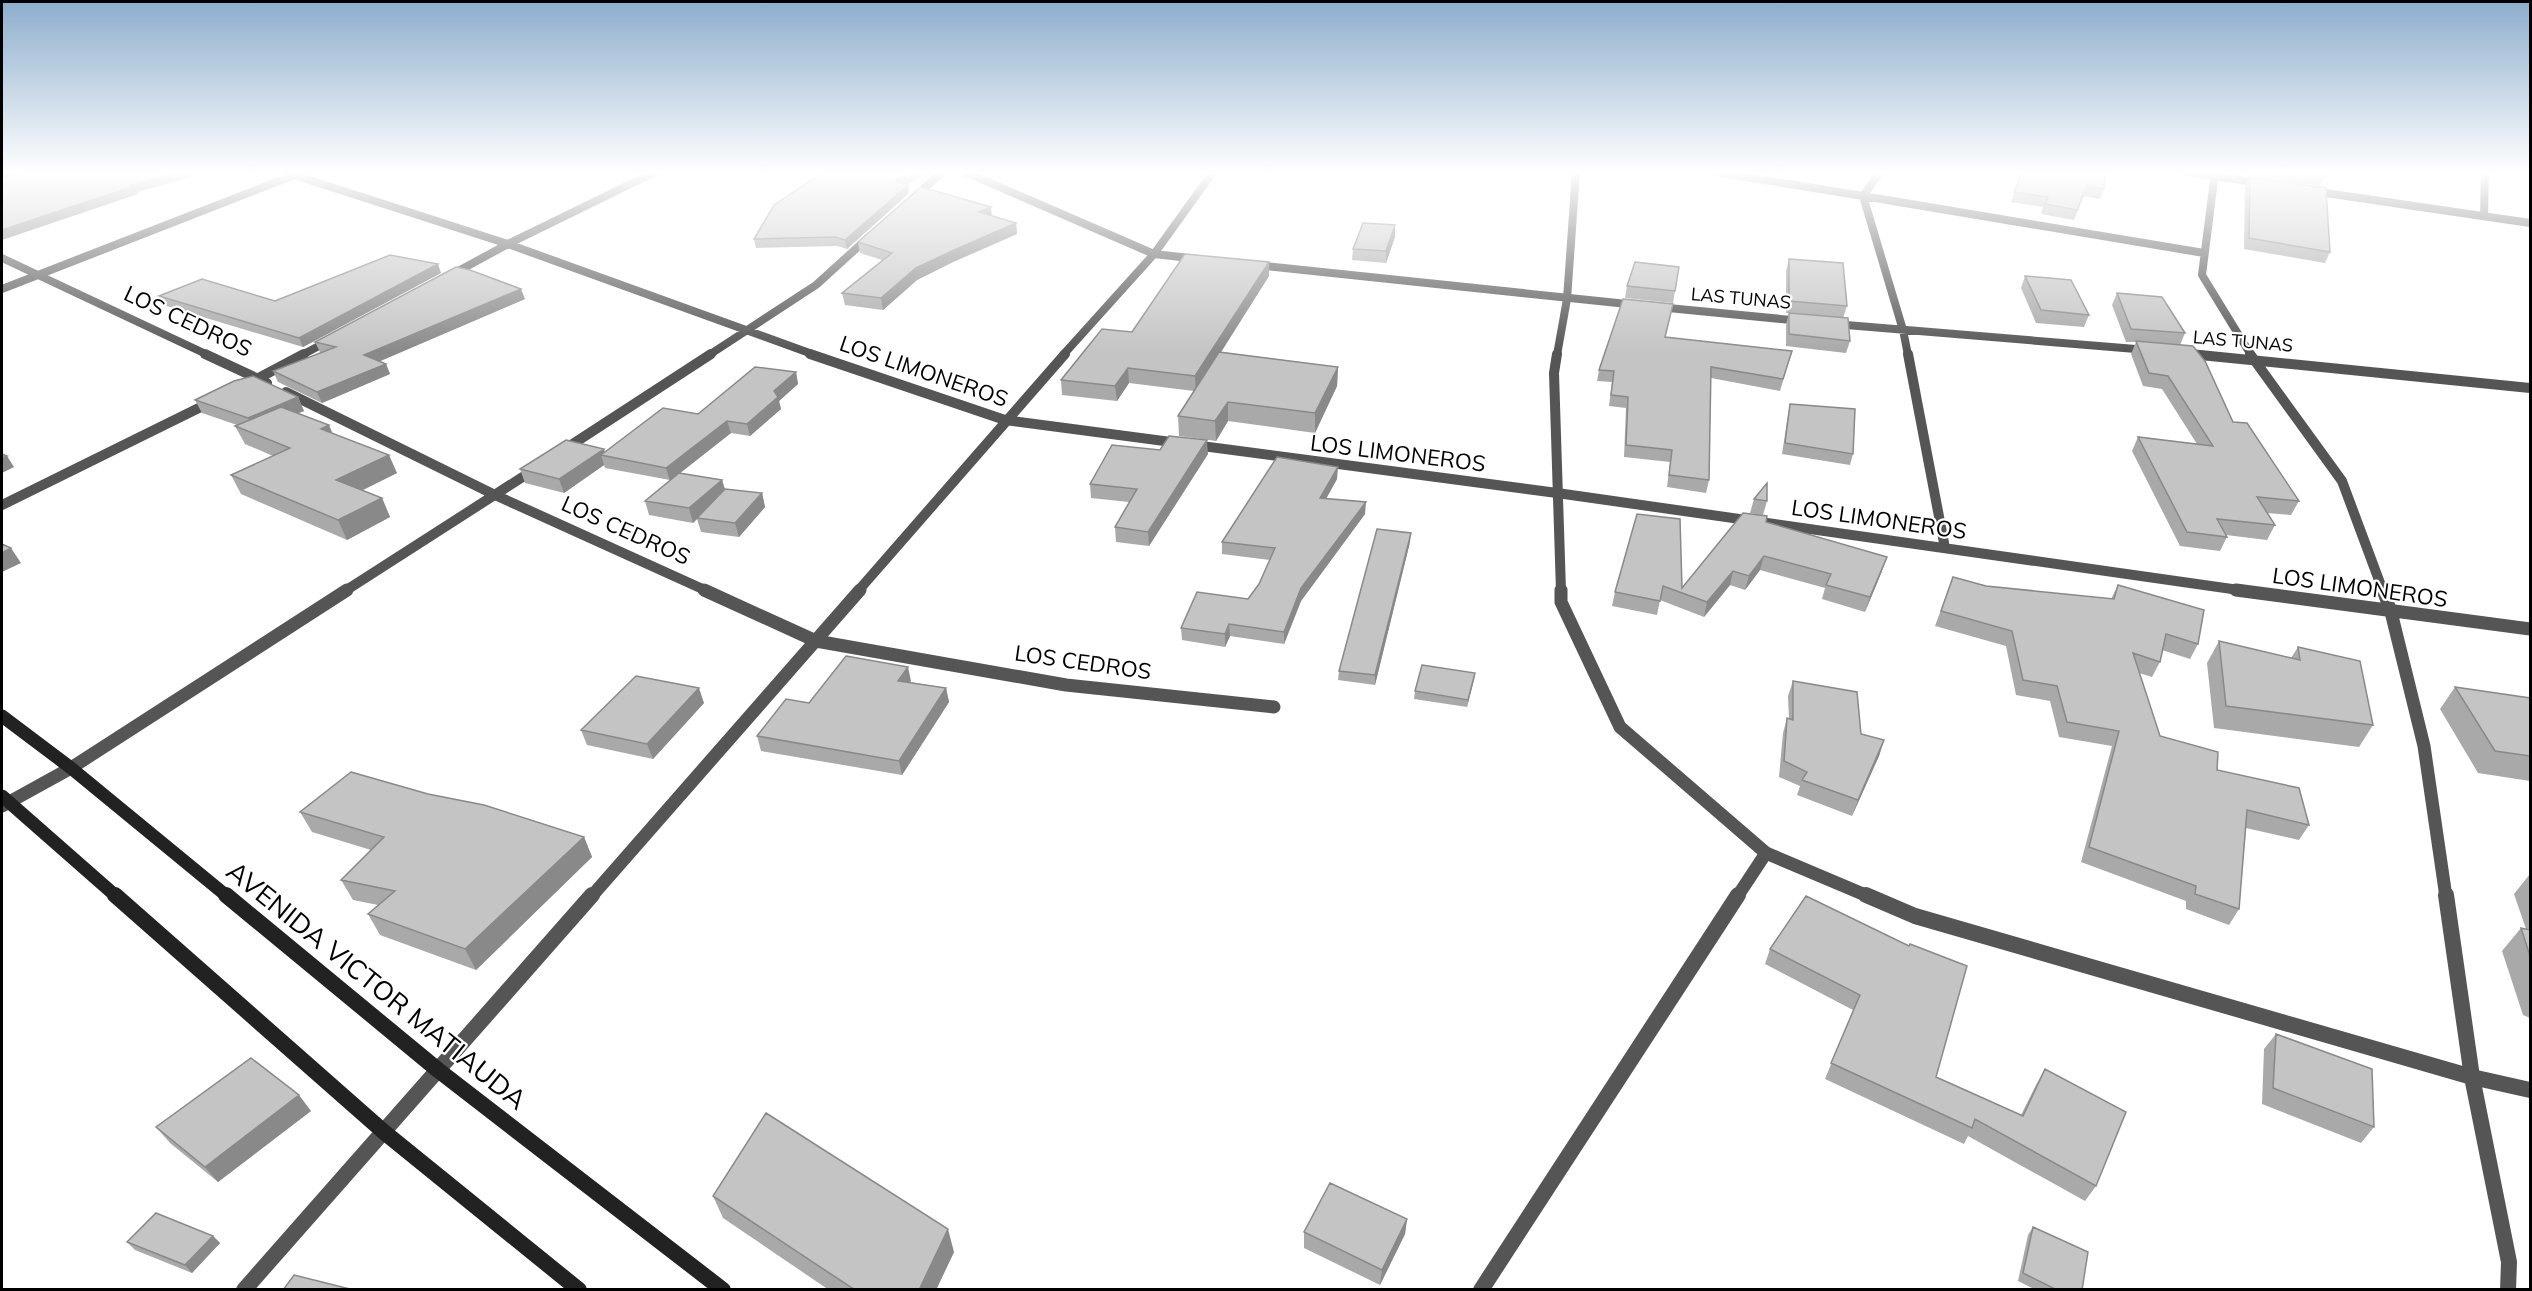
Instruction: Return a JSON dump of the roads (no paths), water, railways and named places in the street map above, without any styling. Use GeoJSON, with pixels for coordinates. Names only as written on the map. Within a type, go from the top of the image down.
{"type":"FeatureCollection","features":[{"type":"Feature","properties":{"kind":"main road","name":"AVENIDA VICTOR MATIAUDA"},"geometry":{"type":"LineString","coordinates":[[2,716],[71,768],[438,1070],[723,1290]]}},
{"type":"Feature","properties":{"kind":"main road"},"geometry":{"type":"LineString","coordinates":[[4,801],[384,1132],[579,1290]]}},
{"type":"Feature","properties":{"kind":"street"},"geometry":{"type":"LineString","coordinates":[[2,289],[147,232]]}},
{"type":"Feature","properties":{"kind":"street","name":"LOS LIMONEROS"},"geometry":{"type":"LineString","coordinates":[[473,232],[744,331],[1005,420],[1557,494],[2391,612],[2530,628]]}},
{"type":"Feature","properties":{"kind":"street"},"geometry":{"type":"LineString","coordinates":[[435,283],[532,232]]}},
{"type":"Feature","properties":{"kind":"street"},"geometry":{"type":"LineString","coordinates":[[555,456],[816,285],[875,232]]}},
{"type":"Feature","properties":{"kind":"street"},"geometry":{"type":"LineString","coordinates":[[1104,232],[1154,254],[1213,261]]}},
{"type":"Feature","properties":{"kind":"street"},"geometry":{"type":"LineString","coordinates":[[244,1290],[816,641],[1005,420],[1154,254],[1170,232]]}},
{"type":"Feature","properties":{"kind":"street"},"geometry":{"type":"LineString","coordinates":[[1572,232],[1567,298],[1554,373],[1561,602],[1620,727],[1766,853],[1915,916],[2472,1077],[2530,1090]]}},
{"type":"Feature","properties":{"kind":"street"},"geometry":{"type":"LineString","coordinates":[[1874,232],[1903,330],[1945,548]]}},
{"type":"Feature","properties":{"kind":"street"},"geometry":{"type":"LineString","coordinates":[[2080,232],[2204,253]]}},
{"type":"Feature","properties":{"kind":"street"},"geometry":{"type":"LineString","coordinates":[[2207,232],[2202,275],[2253,358],[2342,481],[2391,612],[2424,746],[2472,1077],[2509,1262],[2508,1290]]}},
{"type":"Feature","properties":{"kind":"street","name":"LOS CEDROS"},"geometry":{"type":"LineString","coordinates":[[2,258],[253,381],[495,495],[816,641],[1066,685],[1274,707]]}},
{"type":"Feature","properties":{"kind":"street","name":"LAS TUNAS"},"geometry":{"type":"LineString","coordinates":[[1248,264],[1811,322]]}},
{"type":"Feature","properties":{"kind":"street","name":"LAS TUNAS"},"geometry":{"type":"LineString","coordinates":[[1822,323],[2160,351]]}},
{"type":"Feature","properties":{"kind":"street"},"geometry":{"type":"LineString","coordinates":[[253,381],[341,334]]}},
{"type":"Feature","properties":{"kind":"street","name":"LAS TUNAS"},"geometry":{"type":"LineString","coordinates":[[2172,352],[2253,358],[2530,388]]}},
{"type":"Feature","properties":{"kind":"street"},"geometry":{"type":"LineString","coordinates":[[2,505],[226,394]]}},
{"type":"Feature","properties":{"kind":"street"},"geometry":{"type":"LineString","coordinates":[[4,801],[71,768],[545,462]]}},
{"type":"Feature","properties":{"kind":"street"},"geometry":{"type":"LineString","coordinates":[[1480,1290],[1766,853]]}}]}
